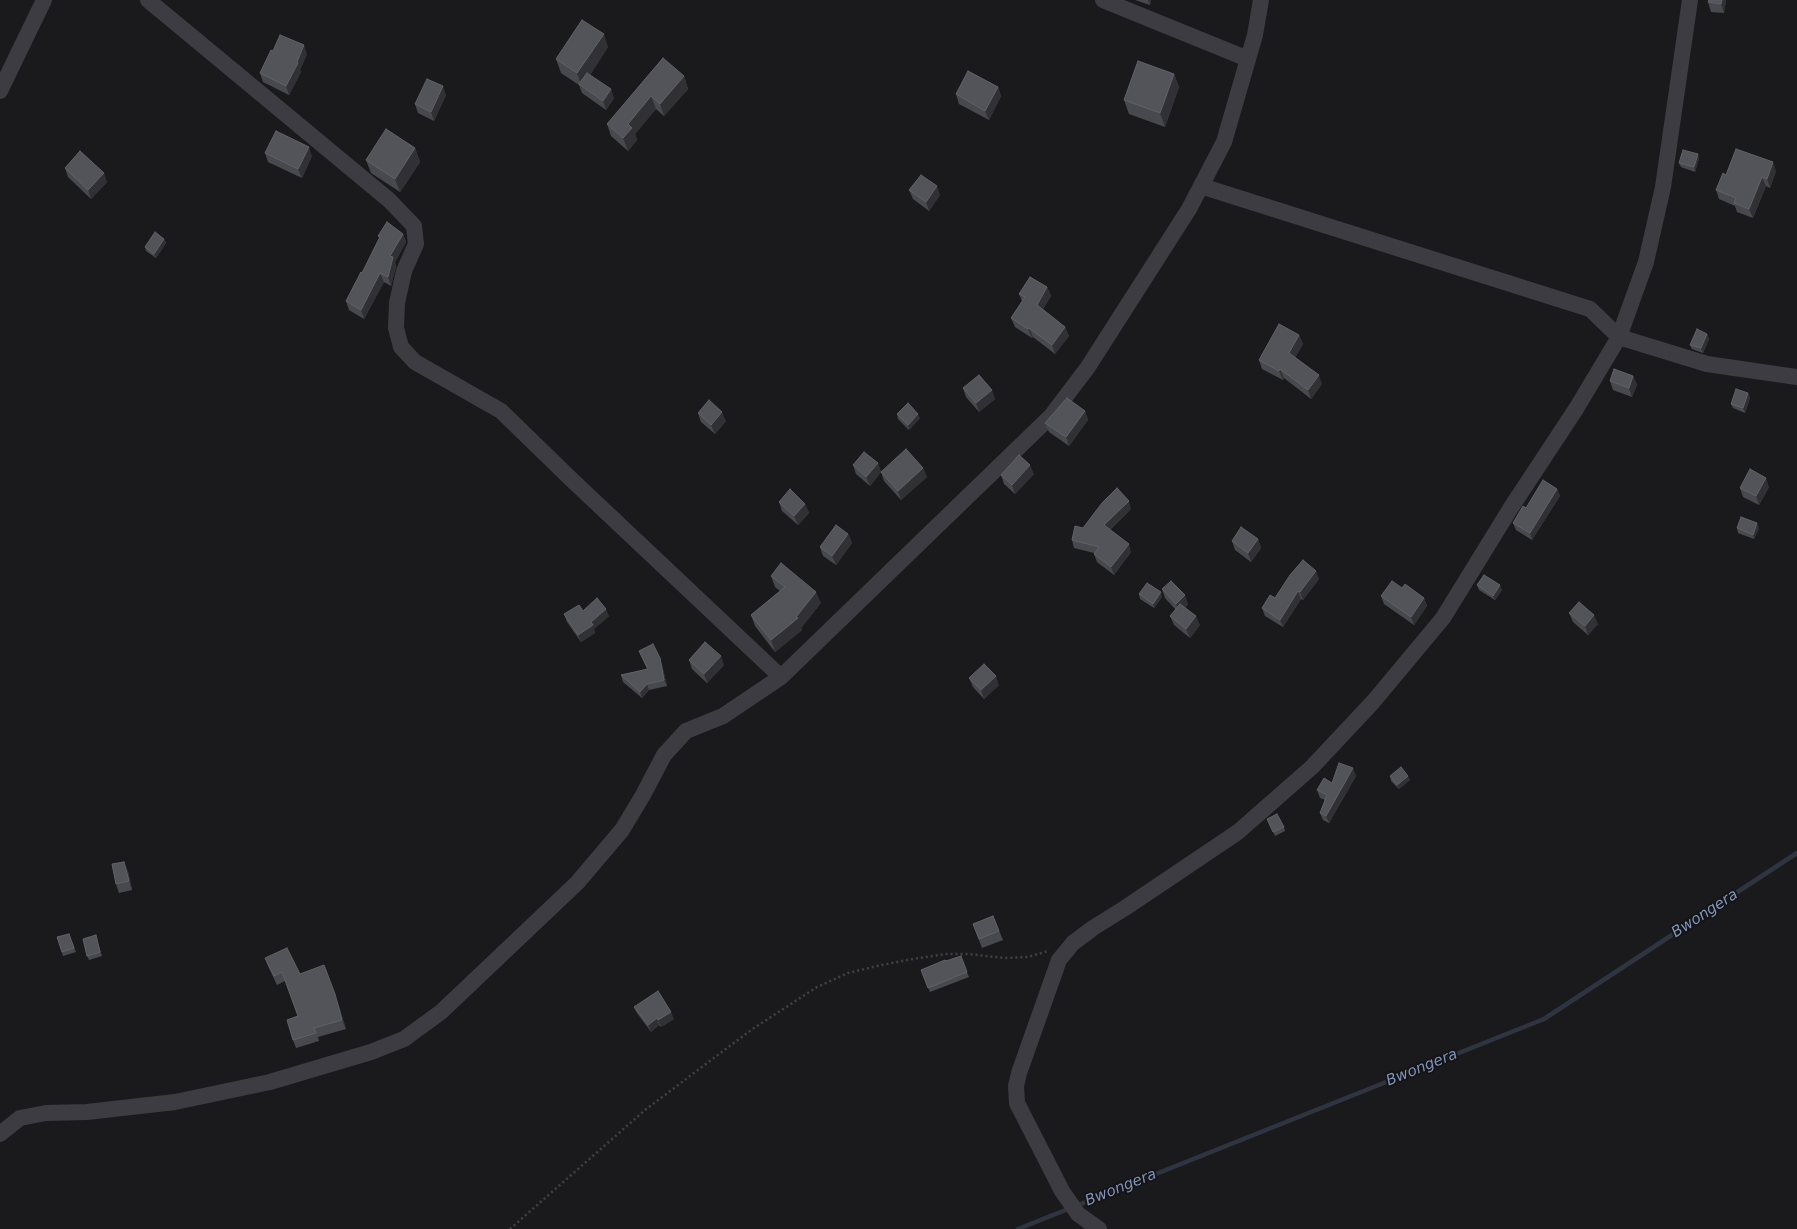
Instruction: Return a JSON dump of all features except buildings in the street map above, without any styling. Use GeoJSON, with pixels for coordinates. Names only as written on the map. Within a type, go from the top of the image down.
{"type":"FeatureCollection","features":[{"type":"Feature","properties":{"kind":"street"},"geometry":{"type":"LineString","coordinates":[[0,91],[44,0]]}},
{"type":"Feature","properties":{"kind":"street"},"geometry":{"type":"LineString","coordinates":[[148,0],[389,200],[414,226],[416,244],[404,271],[397,303],[396,328],[401,347],[415,362],[501,411],[781,677]]}},
{"type":"Feature","properties":{"kind":"street"},"geometry":{"type":"LineString","coordinates":[[1103,0],[1248,59]]}},
{"type":"Feature","properties":{"kind":"street"},"geometry":{"type":"LineString","coordinates":[[0,1134],[20,1118],[46,1113],[88,1112],[175,1102],[270,1082],[372,1052],[404,1038],[441,1012],[577,883],[622,830],[643,795],[664,755],[686,732],[723,716],[781,677],[1051,416],[1088,367],[1189,209],[1224,142],[1256,35],[1261,0]]}},
{"type":"Feature","properties":{"kind":"street"},"geometry":{"type":"LineString","coordinates":[[1099,1229],[1078,1214],[1062,1191],[1017,1103],[1016,1086],[1019,1073],[1047,990],[1059,960],[1073,943],[1093,928],[1126,908],[1238,832],[1312,767],[1373,702],[1443,618],[1512,506],[1576,410],[1619,337],[1646,262],[1663,187],[1690,0]]}},
{"type":"Feature","properties":{"kind":"street"},"geometry":{"type":"LineString","coordinates":[[1201,186],[1590,309],[1619,337],[1707,364],[1797,377]]}},
{"type":"Feature","properties":{"kind":"path"},"geometry":{"type":"LineString","coordinates":[[510,1229],[645,1110],[751,1030],[817,987],[848,973],[877,966],[946,954],[968,954],[1004,958],[1028,956],[1073,943]]}},
{"type":"Feature","properties":{"kind":"waterway","name":"Bwongera"},"geometry":{"type":"LineString","coordinates":[[1018,1229],[1544,1019],[1797,853]]}}]}
